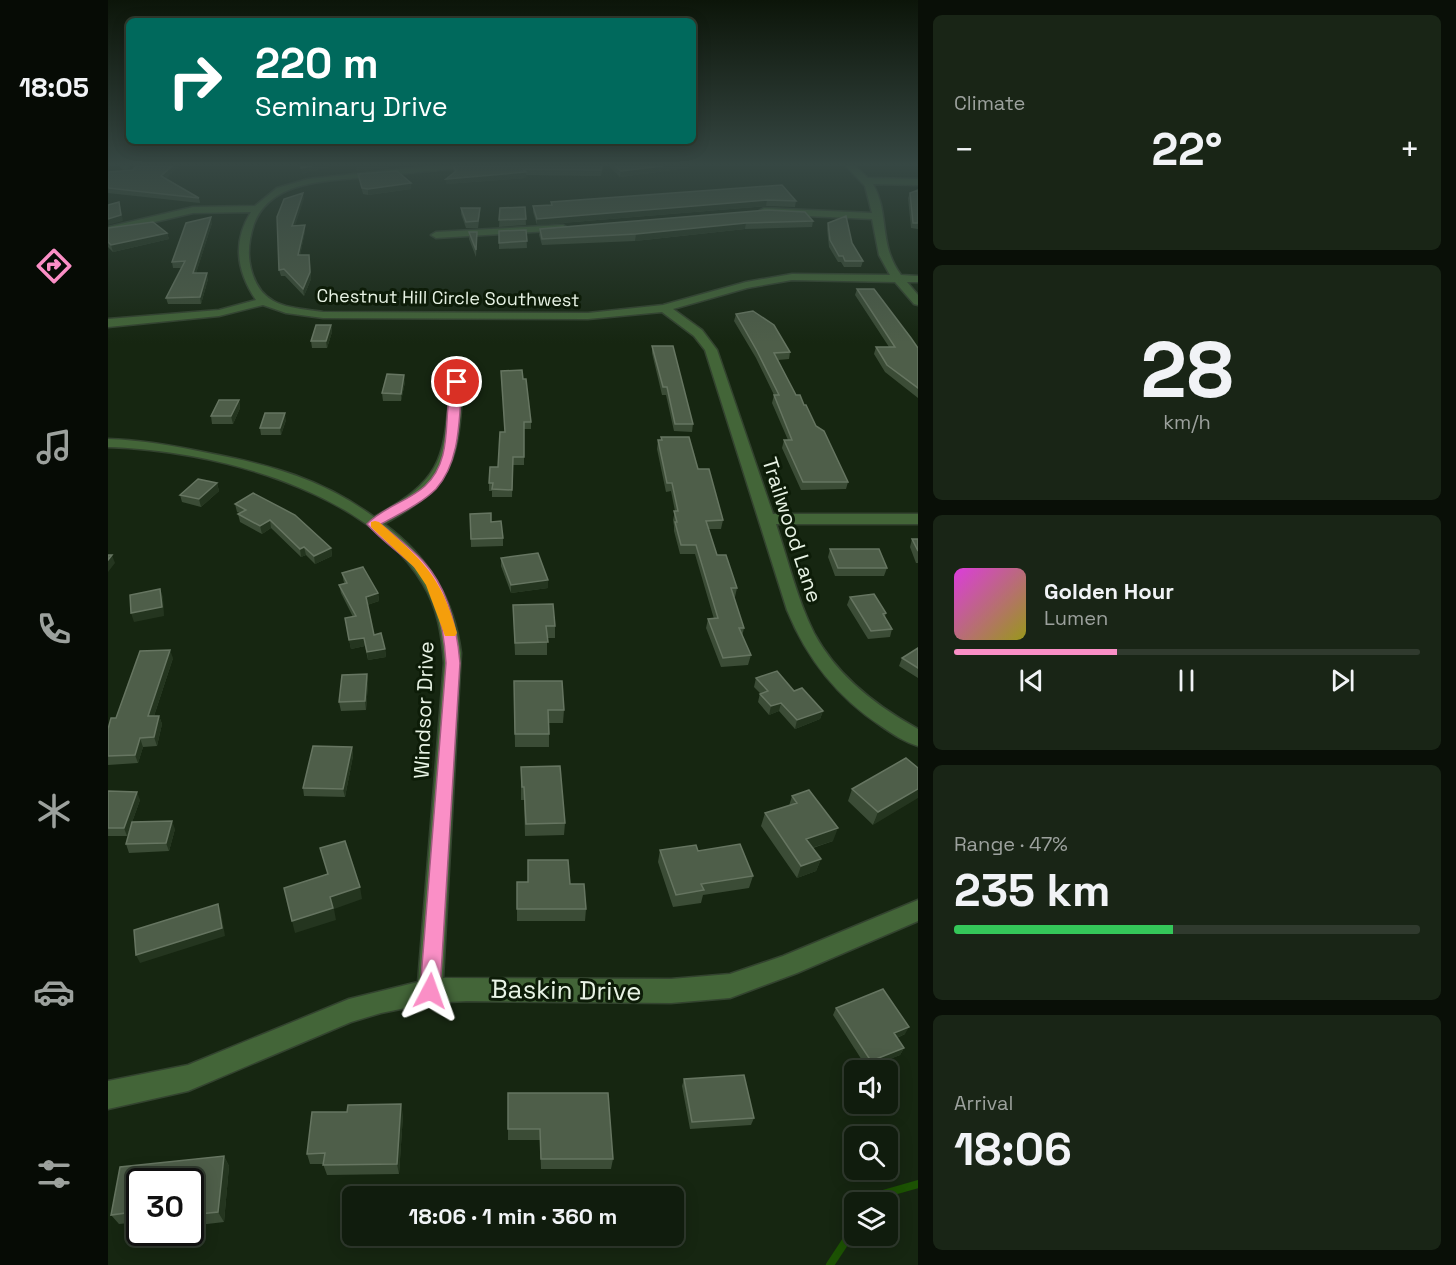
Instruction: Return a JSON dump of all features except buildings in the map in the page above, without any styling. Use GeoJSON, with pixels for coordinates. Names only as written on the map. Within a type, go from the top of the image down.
{"type":"FeatureCollection","features":[{"type":"Feature","properties":{"kind":"street"},"geometry":{"type":"LineString","coordinates":[[108,230],[129,225]]}},
{"type":"Feature","properties":{"kind":"street"},"geometry":{"type":"LineString","coordinates":[[108,323],[219,313],[263,302],[243,269],[243,250],[249,225]]}},
{"type":"Feature","properties":{"kind":"street"},"geometry":{"type":"LineString","coordinates":[[879,225],[882,248],[900,280],[918,302]]}},
{"type":"Feature","properties":{"kind":"street"},"geometry":{"type":"LineString","coordinates":[[436,235],[570,228]]}},
{"type":"Feature","properties":{"kind":"street","name":"Chestnut Hill Circle Southwest"},"geometry":{"type":"LineString","coordinates":[[263,302],[301,312],[356,316],[570,316],[664,308],[746,285],[792,277],[918,279]]}},
{"type":"Feature","properties":{"kind":"street","name":"Trailwood Lane"},"geometry":{"type":"LineString","coordinates":[[664,308],[698,333],[711,350],[801,626],[818,657],[829,671],[867,706],[918,739]]}},
{"type":"Feature","properties":{"kind":"street"},"geometry":{"type":"LineString","coordinates":[[373,524],[420,497],[432,486],[442,471],[452,438],[457,382]]}},
{"type":"Feature","properties":{"kind":"street","name":"Windsor Drive"},"geometry":{"type":"LineString","coordinates":[[108,442],[149,446],[273,471],[329,496],[373,524],[399,545],[433,584],[451,637],[453,663],[430,991]]}},
{"type":"Feature","properties":{"kind":"street"},"geometry":{"type":"LineString","coordinates":[[766,519],[918,519]]}},
{"type":"Feature","properties":{"kind":"street","name":"Baskin Drive"},"geometry":{"type":"LineString","coordinates":[[108,1095],[188,1078],[349,1011],[430,991],[468,989],[671,991],[730,986],[788,965],[918,910]]}},
{"type":"Feature","properties":{"kind":"waterway"},"geometry":{"type":"LineString","coordinates":[[890,1192],[918,1184]]}},
{"type":"Feature","properties":{"kind":"waterway"},"geometry":{"type":"LineString","coordinates":[[830,1265],[844,1244]]}},
{"type":"Feature","properties":{"kind":"slow traffic"},"geometry":{"type":"LineString","coordinates":[[375,525],[419,564],[433,584],[450,633]]}},
{"type":"Feature","properties":{"kind":"route"},"geometry":{"type":"LineString","coordinates":[[430,991],[453,663],[451,637],[433,584],[419,564],[373,524],[420,497],[432,486],[442,471],[452,438],[457,382]]}}]}
